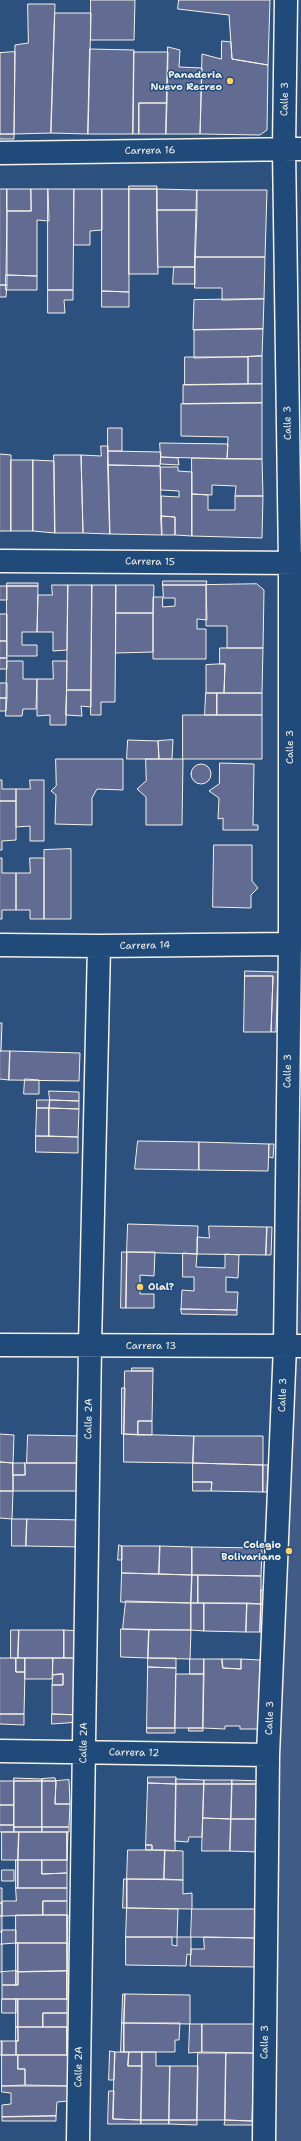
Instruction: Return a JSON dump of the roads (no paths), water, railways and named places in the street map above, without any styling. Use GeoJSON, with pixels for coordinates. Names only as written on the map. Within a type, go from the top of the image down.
{"type":"FeatureCollection","features":[{"type":"Feature","properties":{"kind":"street","name":"Calle 3"},"geometry":{"type":"LineString","coordinates":[[264,2141],[268,1755],[293,1346],[290,944],[296,564],[293,149],[286,0]]}},
{"type":"Feature","properties":{"kind":"street","name":"Carrera 16"},"geometry":{"type":"LineString","coordinates":[[0,153],[293,149]]}},
{"type":"Feature","properties":{"kind":"street","name":"Carrera 15"},"geometry":{"type":"LineString","coordinates":[[0,561],[296,564]]}},
{"type":"Feature","properties":{"kind":"street","name":"Carrera 14"},"geometry":{"type":"LineString","coordinates":[[0,945],[99,946],[290,944]]}},
{"type":"Feature","properties":{"kind":"street","name":"Calle 2A"},"geometry":{"type":"LineString","coordinates":[[78,2141],[90,1346],[99,946]]}},
{"type":"Feature","properties":{"kind":"street","name":"Carrera 13"},"geometry":{"type":"LineString","coordinates":[[0,1345],[293,1346]]}},
{"type":"Feature","properties":{"kind":"street","name":"Carrera 12"},"geometry":{"type":"LineString","coordinates":[[0,1751],[268,1755]]}},
{"type":"Feature","properties":{"kind":"place","name":"Panaderia Nuevo Recreo"},"geometry":{"type":"Point","coordinates":[230,81]}},
{"type":"Feature","properties":{"kind":"place","name":"Olal?"},"geometry":{"type":"Point","coordinates":[140,1287]}},
{"type":"Feature","properties":{"kind":"place","name":"Colegio Bolivariano"},"geometry":{"type":"Point","coordinates":[289,1551]}}]}
